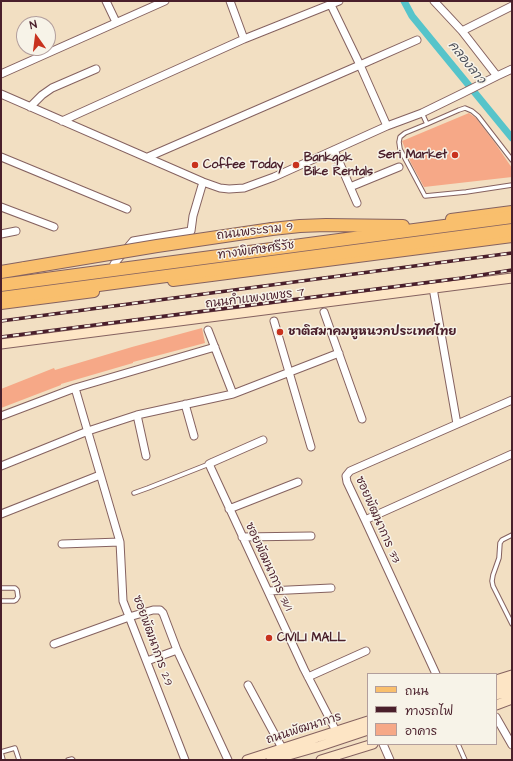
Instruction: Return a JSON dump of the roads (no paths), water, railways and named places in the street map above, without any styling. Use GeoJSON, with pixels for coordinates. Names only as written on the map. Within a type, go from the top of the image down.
{"type":"FeatureCollection","features":[{"type":"Feature","properties":{"kind":"highway","name":"ทางพิเศษศรีรัช"},"geometry":{"type":"LineString","coordinates":[[1,285],[512,217]]}},
{"type":"Feature","properties":{"kind":"highway"},"geometry":{"type":"LineString","coordinates":[[1,272],[272,229],[326,225],[404,226]]}},
{"type":"Feature","properties":{"kind":"highway","name":"ทางพิเศษศรีรัช"},"geometry":{"type":"LineString","coordinates":[[1,298],[512,230]]}},
{"type":"Feature","properties":{"kind":"main road","name":"ถนนพระราม 9"},"geometry":{"type":"LineString","coordinates":[[1,279],[404,226],[512,210]]}},
{"type":"Feature","properties":{"kind":"main road"},"geometry":{"type":"LineString","coordinates":[[1,304],[512,237]]}},
{"type":"Feature","properties":{"kind":"street"},"geometry":{"type":"LineString","coordinates":[[106,1],[116,22]]}},
{"type":"Feature","properties":{"kind":"street"},"geometry":{"type":"LineString","coordinates":[[1,74],[152,4],[165,1]]}},
{"type":"Feature","properties":{"kind":"street"},"geometry":{"type":"LineString","coordinates":[[230,1],[244,39]]}},
{"type":"Feature","properties":{"kind":"street"},"geometry":{"type":"LineString","coordinates":[[62,121],[244,39],[339,1]]}},
{"type":"Feature","properties":{"kind":"street"},"geometry":{"type":"LineString","coordinates":[[434,1],[462,31],[497,76]]}},
{"type":"Feature","properties":{"kind":"street"},"geometry":{"type":"LineString","coordinates":[[331,5],[387,126]]}},
{"type":"Feature","properties":{"kind":"street"},"geometry":{"type":"LineString","coordinates":[[462,31],[512,6]]}},
{"type":"Feature","properties":{"kind":"street"},"geometry":{"type":"LineString","coordinates":[[148,157],[417,40]]}},
{"type":"Feature","properties":{"kind":"street"},"geometry":{"type":"LineString","coordinates":[[30,107],[42,95],[52,88],[96,69]]}},
{"type":"Feature","properties":{"kind":"street"},"geometry":{"type":"LineString","coordinates":[[1,94],[203,182],[229,190],[244,188],[274,177],[387,126],[422,113],[512,69]]}},
{"type":"Feature","properties":{"kind":"street"},"geometry":{"type":"LineString","coordinates":[[334,150],[357,203]]}},
{"type":"Feature","properties":{"kind":"street"},"geometry":{"type":"LineString","coordinates":[[1,157],[127,209]]}},
{"type":"Feature","properties":{"kind":"street"},"geometry":{"type":"LineString","coordinates":[[350,187],[399,167]]}},
{"type":"Feature","properties":{"kind":"street"},"geometry":{"type":"LineString","coordinates":[[114,264],[133,241],[190,231],[203,182]]}},
{"type":"Feature","properties":{"kind":"street"},"geometry":{"type":"LineString","coordinates":[[1,208],[54,227]]}},
{"type":"Feature","properties":{"kind":"street"},"geometry":{"type":"LineString","coordinates":[[1,234],[16,231]]}},
{"type":"Feature","properties":{"kind":"street","name":"ถนนกำแพงเพชร 7"},"geometry":{"type":"LineString","coordinates":[[1,344],[512,278]]}},
{"type":"Feature","properties":{"kind":"street"},"geometry":{"type":"LineString","coordinates":[[433,288],[457,424]]}},
{"type":"Feature","properties":{"kind":"street"},"geometry":{"type":"LineString","coordinates":[[324,312],[362,419]]}},
{"type":"Feature","properties":{"kind":"street"},"geometry":{"type":"LineString","coordinates":[[274,321],[311,447]]}},
{"type":"Feature","properties":{"kind":"street"},"geometry":{"type":"LineString","coordinates":[[208,330],[232,394]]}},
{"type":"Feature","properties":{"kind":"street"},"geometry":{"type":"LineString","coordinates":[[1,416],[75,388],[215,347]]}},
{"type":"Feature","properties":{"kind":"street"},"geometry":{"type":"LineString","coordinates":[[1,466],[88,431],[137,415],[232,394],[339,353]]}},
{"type":"Feature","properties":{"kind":"street","name":"ซอยพัฒนาการ 29"},"geometry":{"type":"LineString","coordinates":[[75,388],[120,542],[123,601],[185,760]]}},
{"type":"Feature","properties":{"kind":"street","name":"ซอยพัฒนาการ 33"},"geometry":{"type":"LineString","coordinates":[[436,673],[347,482],[346,476],[350,471],[512,400]]}},
{"type":"Feature","properties":{"kind":"street"},"geometry":{"type":"LineString","coordinates":[[185,404],[194,436]]}},
{"type":"Feature","properties":{"kind":"street"},"geometry":{"type":"LineString","coordinates":[[137,415],[146,456]]}},
{"type":"Feature","properties":{"kind":"street"},"geometry":{"type":"LineString","coordinates":[[209,464],[263,440]]}},
{"type":"Feature","properties":{"kind":"street"},"geometry":{"type":"LineString","coordinates":[[365,520],[512,454]]}},
{"type":"Feature","properties":{"kind":"street","name":"ซอยพัฒนาการ 31/1"},"geometry":{"type":"LineString","coordinates":[[209,464],[308,677],[336,731]]}},
{"type":"Feature","properties":{"kind":"street"},"geometry":{"type":"LineString","coordinates":[[1,514],[100,475]]}},
{"type":"Feature","properties":{"kind":"street"},"geometry":{"type":"LineString","coordinates":[[230,509],[298,482]]}},
{"type":"Feature","properties":{"kind":"street"},"geometry":{"type":"LineString","coordinates":[[242,537],[311,536]]}},
{"type":"Feature","properties":{"kind":"street"},"geometry":{"type":"LineString","coordinates":[[62,544],[120,542]]}},
{"type":"Feature","properties":{"kind":"street"},"geometry":{"type":"LineString","coordinates":[[268,592],[331,588]]}},
{"type":"Feature","properties":{"kind":"street"},"geometry":{"type":"LineString","coordinates":[[54,644],[129,616],[153,610],[160,610],[163,613],[177,650],[228,760]]}},
{"type":"Feature","properties":{"kind":"street"},"geometry":{"type":"LineString","coordinates":[[147,661],[177,650]]}},
{"type":"Feature","properties":{"kind":"street"},"geometry":{"type":"LineString","coordinates":[[308,677],[366,651]]}},
{"type":"Feature","properties":{"kind":"street"},"geometry":{"type":"LineString","coordinates":[[497,680],[512,675]]}},
{"type":"Feature","properties":{"kind":"street"},"geometry":{"type":"LineString","coordinates":[[497,687],[512,681]]}},
{"type":"Feature","properties":{"kind":"street"},"geometry":{"type":"LineString","coordinates":[[248,685],[282,748]]}},
{"type":"Feature","properties":{"kind":"street"},"geometry":{"type":"LineString","coordinates":[[497,695],[512,690]]}},
{"type":"Feature","properties":{"kind":"street"},"geometry":{"type":"LineString","coordinates":[[497,704],[512,699]]}},
{"type":"Feature","properties":{"kind":"street"},"geometry":{"type":"LineString","coordinates":[[497,719],[512,745]]}},
{"type":"Feature","properties":{"kind":"street","name":"ถนนพัฒนาการ"},"geometry":{"type":"LineString","coordinates":[[247,760],[367,721]]}},
{"type":"Feature","properties":{"kind":"street","name":"ถนนพัฒนาการ"},"geometry":{"type":"LineString","coordinates":[[271,760],[367,730]]}},
{"type":"Feature","properties":{"kind":"street"},"geometry":{"type":"LineString","coordinates":[[291,760],[367,736]]}},
{"type":"Feature","properties":{"kind":"street"},"geometry":{"type":"LineString","coordinates":[[321,760],[370,745]]}},
{"type":"Feature","properties":{"kind":"street"},"geometry":{"type":"LineString","coordinates":[[383,745],[390,760]]}},
{"type":"Feature","properties":{"kind":"lane"},"geometry":{"type":"LineString","coordinates":[[512,160],[478,116],[465,108],[405,133],[400,137],[399,142],[400,149],[425,196],[512,185]]}},
{"type":"Feature","properties":{"kind":"lane"},"geometry":{"type":"LineString","coordinates":[[422,113],[427,124]]}},
{"type":"Feature","properties":{"kind":"lane"},"geometry":{"type":"LineString","coordinates":[[134,493],[209,464]]}},
{"type":"Feature","properties":{"kind":"lane"},"geometry":{"type":"LineString","coordinates":[[512,535],[502,540],[500,543],[500,558],[492,581],[493,586],[512,624]]}},
{"type":"Feature","properties":{"kind":"lane"},"geometry":{"type":"LineString","coordinates":[[1,588],[15,588],[17,590],[18,597],[14,601],[1,601]]}},
{"type":"Feature","properties":{"kind":"lane"},"geometry":{"type":"LineString","coordinates":[[458,745],[465,760]]}},
{"type":"Feature","properties":{"kind":"lane"},"geometry":{"type":"LineString","coordinates":[[3,760],[1,752],[16,748],[19,760]]}},
{"type":"Feature","properties":{"kind":"lane"},"geometry":{"type":"LineString","coordinates":[[68,760],[72,758],[73,760]]}},
{"type":"Feature","properties":{"kind":"waterway","name":"คลองลาว"},"geometry":{"type":"LineString","coordinates":[[404,1],[412,16],[512,138]]}},
{"type":"Feature","properties":{"kind":"railway"},"geometry":{"type":"LineString","coordinates":[[1,321],[512,253]]}},
{"type":"Feature","properties":{"kind":"railway"},"geometry":{"type":"LineString","coordinates":[[1,337],[462,278],[512,270]]}},
{"type":"Feature","properties":{"kind":"place","name":"Seri Market"},"geometry":{"type":"Point","coordinates":[455,155]}},
{"type":"Feature","properties":{"kind":"place","name":"Coffee Today"},"geometry":{"type":"Point","coordinates":[195,165]}},
{"type":"Feature","properties":{"kind":"place","name":"Bankgok Bike Rentals"},"geometry":{"type":"Point","coordinates":[296,165]}},
{"type":"Feature","properties":{"kind":"place","name":"ชาติสมาคมหูหนวกประเทศไทย"},"geometry":{"type":"Point","coordinates":[280,332]}},
{"type":"Feature","properties":{"kind":"place","name":"CIVILI MALL"},"geometry":{"type":"Point","coordinates":[269,638]}}]}
